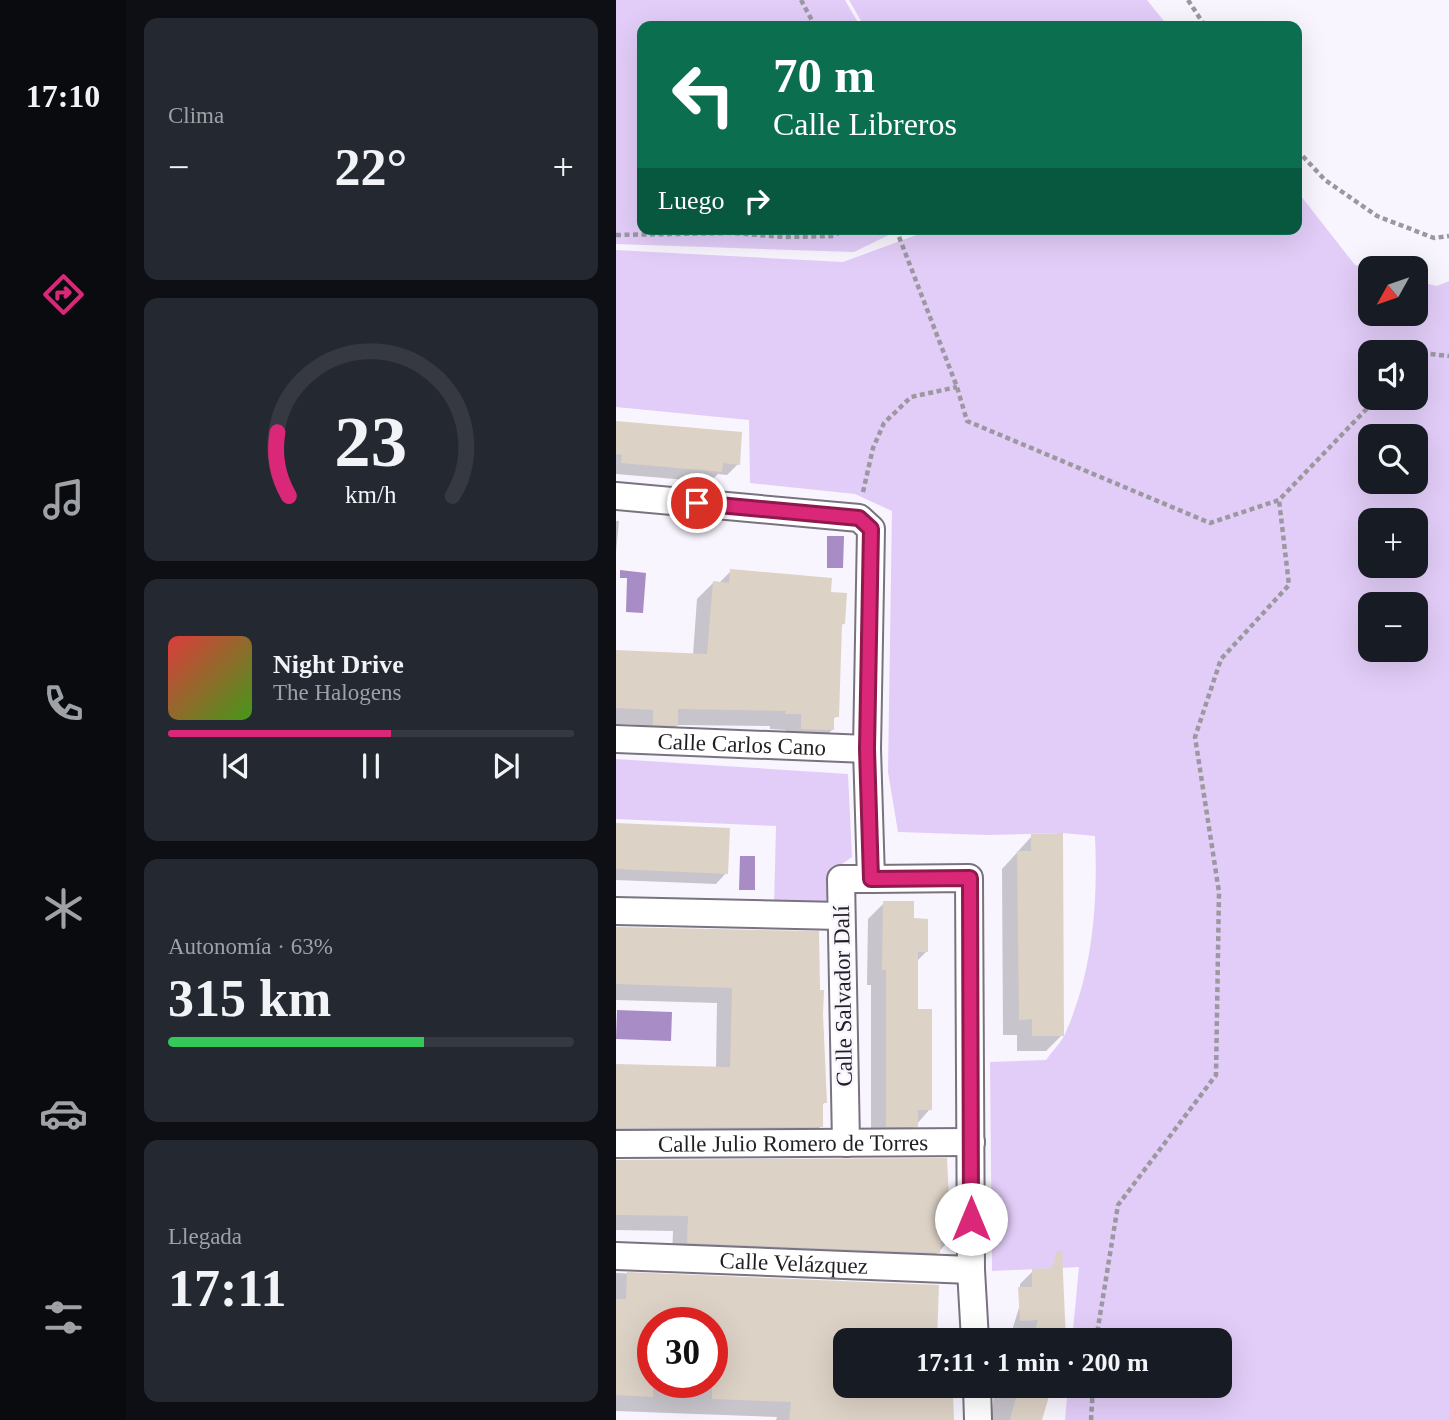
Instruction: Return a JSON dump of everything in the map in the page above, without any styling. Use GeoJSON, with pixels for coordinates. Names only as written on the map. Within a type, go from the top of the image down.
{"type":"FeatureCollection","features":[{"type":"Feature","properties":{"kind":"street"},"geometry":{"type":"LineString","coordinates":[[616,496],[859,518],[871,529],[867,749],[871,879],[970,878],[971,1270],[974,1328]]}},
{"type":"Feature","properties":{"kind":"street","name":"Calle Carlos Cano"},"geometry":{"type":"LineString","coordinates":[[616,739],[867,749]]}},
{"type":"Feature","properties":{"kind":"street","name":"Calle Salvador Dalí"},"geometry":{"type":"LineString","coordinates":[[846,1143],[841,879],[871,879]]}},
{"type":"Feature","properties":{"kind":"street"},"geometry":{"type":"LineString","coordinates":[[616,911],[842,916]]}},
{"type":"Feature","properties":{"kind":"street","name":"Calle Julio Romero de Torres"},"geometry":{"type":"LineString","coordinates":[[616,1144],[971,1142]]}},
{"type":"Feature","properties":{"kind":"street","name":"Calle Velázquez"},"geometry":{"type":"LineString","coordinates":[[616,1256],[971,1270]]}},
{"type":"Feature","properties":{"kind":"street"},"geometry":{"type":"LineString","coordinates":[[977,1398],[978,1420]]}},
{"type":"Feature","properties":{"kind":"path"},"geometry":{"type":"LineString","coordinates":[[801,0],[812,21]]}},
{"type":"Feature","properties":{"kind":"path"},"geometry":{"type":"LineString","coordinates":[[1188,0],[1202,21]]}},
{"type":"Feature","properties":{"kind":"path"},"geometry":{"type":"LineString","coordinates":[[1302,155],[1325,180],[1377,216],[1434,238],[1449,236]]}},
{"type":"Feature","properties":{"kind":"path"},"geometry":{"type":"LineString","coordinates":[[616,235],[637,235]]}},
{"type":"Feature","properties":{"kind":"path"},"geometry":{"type":"LineString","coordinates":[[758,235],[836,235]]}},
{"type":"Feature","properties":{"kind":"path"},"geometry":{"type":"LineString","coordinates":[[898,235],[957,387],[967,421],[1210,523],[1279,500],[1366,410]]}},
{"type":"Feature","properties":{"kind":"path"},"geometry":{"type":"LineString","coordinates":[[1428,354],[1449,356]]}},
{"type":"Feature","properties":{"kind":"path"},"geometry":{"type":"LineString","coordinates":[[859,518],[873,448],[884,423],[911,397],[957,387]]}},
{"type":"Feature","properties":{"kind":"path"},"geometry":{"type":"LineString","coordinates":[[1098,1328],[1118,1205],[1216,1075],[1219,891],[1195,737],[1221,659],[1289,585],[1279,500]]}},
{"type":"Feature","properties":{"kind":"path"},"geometry":{"type":"LineString","coordinates":[[1091,1420],[1092,1398]]}},
{"type":"Feature","properties":{"kind":"shaded area"},"geometry":{"type":"Polygon","coordinates":[[[616,0],[845,0],[857,21],[637,21],[637,235],[889,235],[854,252],[616,244],[616,0]]]}},
{"type":"Feature","properties":{"kind":"shaded area"},"geometry":{"type":"Polygon","coordinates":[[[849,0],[1147,0],[1164,21],[861,21],[849,0]]]}},
{"type":"Feature","properties":{"kind":"shaded area"},"geometry":{"type":"Polygon","coordinates":[[[1302,197],[1358,266],[1358,326],[1428,326],[1428,284],[1437,286],[1449,281],[1449,1420],[1065,1420],[1067,1398],[1232,1398],[1232,1328],[1073,1328],[1079,1267],[992,1271],[990,1062],[1046,1060],[1065,1034],[1082,986],[1092,937],[1096,886],[1095,836],[1063,833],[988,835],[898,832],[888,772],[892,511],[855,494],[750,483],[749,420],[616,407],[616,250],[843,262],[916,235],[1302,235],[1302,197]]]}},
{"type":"Feature","properties":{"kind":"shaded area"},"geometry":{"type":"Polygon","coordinates":[[[827,536],[844,536],[843,568],[827,568],[827,536]]]}},
{"type":"Feature","properties":{"kind":"shaded area"},"geometry":{"type":"Polygon","coordinates":[[[620,570],[646,573],[643,613],[626,612],[627,578],[620,578],[620,570]]]}},
{"type":"Feature","properties":{"kind":"shaded area"},"geometry":{"type":"Polygon","coordinates":[[[616,759],[848,774],[852,857],[832,871],[825,905],[774,905],[776,826],[616,819],[616,759]]]}},
{"type":"Feature","properties":{"kind":"shaded area"},"geometry":{"type":"Polygon","coordinates":[[[740,856],[755,856],[755,890],[739,890],[740,856]]]}},
{"type":"Feature","properties":{"kind":"shaded area"},"geometry":{"type":"Polygon","coordinates":[[[617,1010],[672,1012],[671,1041],[616,1039],[617,1010]]]}},
{"type":"Feature","properties":{"kind":"building"},"geometry":{"type":"Polygon","coordinates":[[[616,421],[742,432],[740,465],[723,463],[722,472],[621,463],[622,455],[616,454],[616,421]]]}},
{"type":"Feature","properties":{"kind":"building"},"geometry":{"type":"Polygon","coordinates":[[[730,569],[832,578],[831,592],[847,593],[845,624],[842,624],[839,717],[834,717],[834,730],[801,729],[801,714],[785,714],[786,711],[678,709],[678,726],[653,725],[653,710],[616,708],[616,650],[707,654],[713,581],[729,583],[730,569]]]}},
{"type":"Feature","properties":{"kind":"building"},"geometry":{"type":"Polygon","coordinates":[[[616,823],[730,828],[728,874],[616,869],[616,823]]]}},
{"type":"Feature","properties":{"kind":"building"},"geometry":{"type":"Polygon","coordinates":[[[1063,833],[1064,1036],[1032,1036],[1032,1019],[1019,1020],[1017,851],[1031,851],[1031,834],[1063,833]]]}},
{"type":"Feature","properties":{"kind":"building"},"geometry":{"type":"Polygon","coordinates":[[[883,901],[914,901],[914,918],[928,919],[928,952],[918,952],[918,1009],[932,1009],[932,1110],[918,1110],[918,1127],[886,1127],[883,901]]]}},
{"type":"Feature","properties":{"kind":"building"},"geometry":{"type":"Polygon","coordinates":[[[616,927],[819,931],[820,990],[824,990],[827,1103],[823,1103],[823,1127],[616,1128],[616,1064],[730,1067],[732,988],[616,984],[616,927]]]}},
{"type":"Feature","properties":{"kind":"building"},"geometry":{"type":"Polygon","coordinates":[[[947,1158],[951,1242],[941,1241],[940,1253],[687,1243],[688,1216],[616,1215],[616,1160],[947,1158]]]}},
{"type":"Feature","properties":{"kind":"building"},"geometry":{"type":"Polygon","coordinates":[[[1057,1251],[1062,1251],[1065,1328],[1036,1328],[1038,1320],[1020,1321],[1018,1287],[1032,1287],[1032,1269],[1052,1268],[1057,1251]]]}},
{"type":"Feature","properties":{"kind":"building"},"geometry":{"type":"Polygon","coordinates":[[[627,1272],[939,1285],[937,1328],[833,1328],[833,1398],[953,1398],[954,1420],[789,1420],[791,1402],[712,1399],[728,1398],[728,1307],[637,1307],[637,1396],[616,1395],[616,1299],[626,1299],[627,1272]]]}},
{"type":"Feature","properties":{"kind":"building"},"geometry":{"type":"Polygon","coordinates":[[[1016,1398],[1048,1398],[1042,1420],[1010,1420],[1016,1398]]]}},
{"type":"Feature","properties":{"kind":"route"},"geometry":{"type":"LineString","coordinates":[[697,503],[859,518],[871,529],[867,749],[871,879],[970,878],[971,1219]]}}]}
